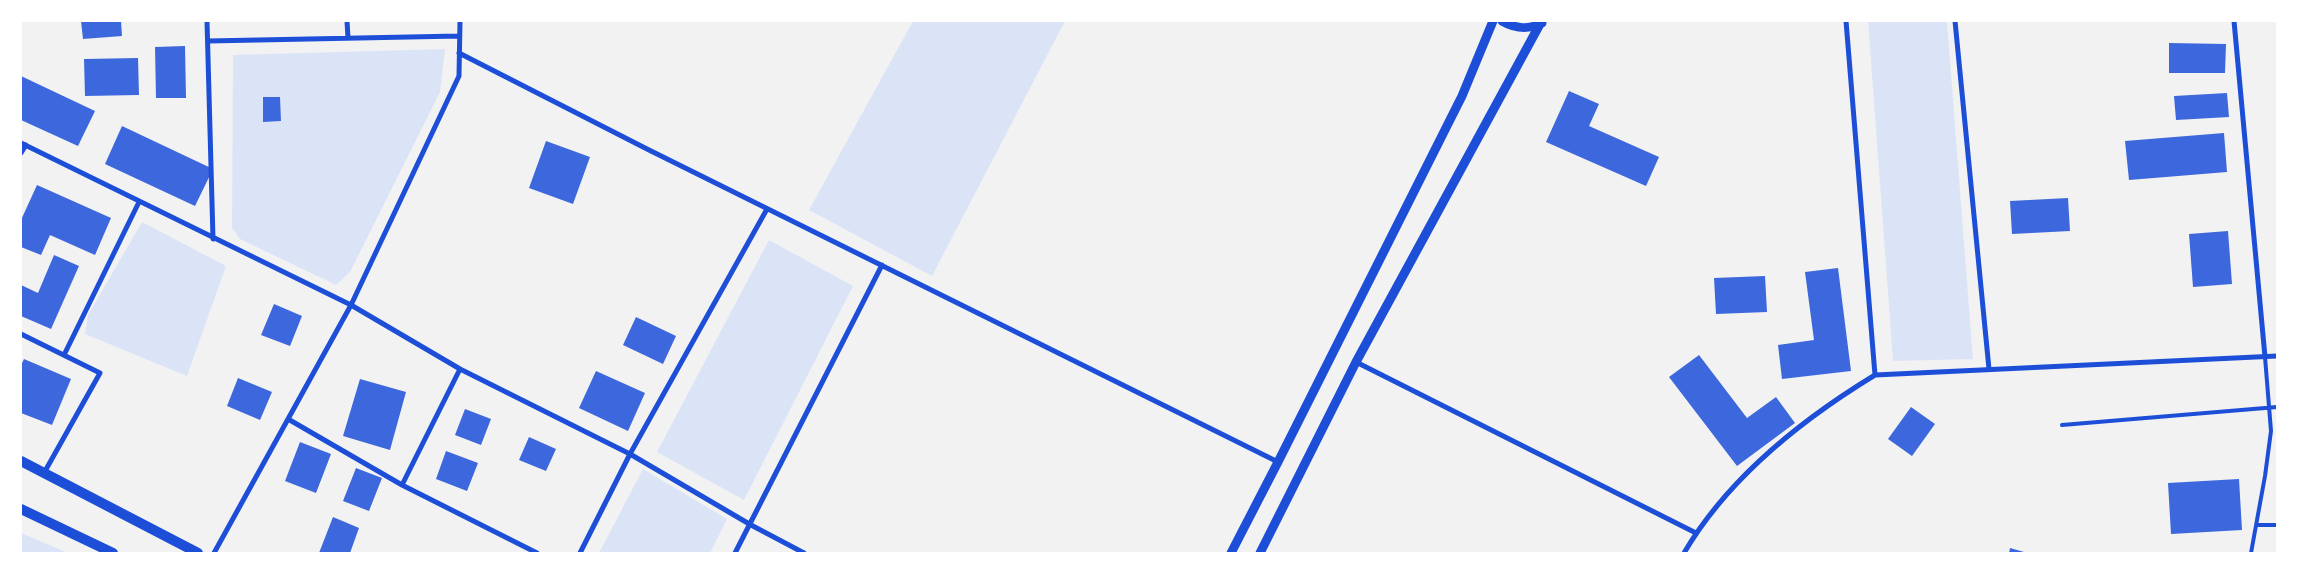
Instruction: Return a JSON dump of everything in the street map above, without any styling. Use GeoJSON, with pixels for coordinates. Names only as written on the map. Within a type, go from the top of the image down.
{"type":"FeatureCollection","features":[{"type":"Feature","properties":{"kind":"main road"},"geometry":{"type":"LineString","coordinates":[[21,461],[198,553]]}},
{"type":"Feature","properties":{"kind":"main road"},"geometry":{"type":"LineString","coordinates":[[21,509],[113,553]]}},
{"type":"Feature","properties":{"kind":"street"},"geometry":{"type":"LineString","coordinates":[[207,21],[213,239]]}},
{"type":"Feature","properties":{"kind":"street"},"geometry":{"type":"LineString","coordinates":[[347,21],[348,38]]}},
{"type":"Feature","properties":{"kind":"street"},"geometry":{"type":"LineString","coordinates":[[214,553],[350,305],[460,76],[460,21]]}},
{"type":"Feature","properties":{"kind":"street"},"geometry":{"type":"LineString","coordinates":[[1231,553],[1462,96],[1493,21]]}},
{"type":"Feature","properties":{"kind":"street"},"geometry":{"type":"LineString","coordinates":[[1502,21],[1521,29],[1542,23]]}},
{"type":"Feature","properties":{"kind":"street"},"geometry":{"type":"LineString","coordinates":[[1846,21],[1875,376]]}},
{"type":"Feature","properties":{"kind":"street"},"geometry":{"type":"LineString","coordinates":[[1955,21],[1989,369]]}},
{"type":"Feature","properties":{"kind":"street"},"geometry":{"type":"LineString","coordinates":[[2234,21],[2265,357]]}},
{"type":"Feature","properties":{"kind":"street"},"geometry":{"type":"LineString","coordinates":[[1260,553],[1356,362],[1542,23]]}},
{"type":"Feature","properties":{"kind":"street"},"geometry":{"type":"LineString","coordinates":[[208,41],[459,36]]}},
{"type":"Feature","properties":{"kind":"street"},"geometry":{"type":"LineString","coordinates":[[459,52],[767,209],[1278,462]]}},
{"type":"Feature","properties":{"kind":"street"},"geometry":{"type":"LineString","coordinates":[[21,153],[23,144],[350,305],[460,369],[630,454],[750,525],[804,553]]}},
{"type":"Feature","properties":{"kind":"street"},"geometry":{"type":"LineString","coordinates":[[64,355],[139,202]]}},
{"type":"Feature","properties":{"kind":"street"},"geometry":{"type":"LineString","coordinates":[[580,553],[630,454],[767,209]]}},
{"type":"Feature","properties":{"kind":"street"},"geometry":{"type":"LineString","coordinates":[[735,553],[882,265]]}},
{"type":"Feature","properties":{"kind":"street"},"geometry":{"type":"LineString","coordinates":[[21,334],[100,373],[44,473]]}},
{"type":"Feature","properties":{"kind":"street"},"geometry":{"type":"LineString","coordinates":[[1684,553],[1696,533],[1724,496],[1757,464],[1802,426],[1849,391],[1875,376],[2277,356]]}},
{"type":"Feature","properties":{"kind":"street"},"geometry":{"type":"LineString","coordinates":[[1356,362],[1696,533]]}},
{"type":"Feature","properties":{"kind":"street"},"geometry":{"type":"LineString","coordinates":[[402,485],[460,369]]}},
{"type":"Feature","properties":{"kind":"street"},"geometry":{"type":"LineString","coordinates":[[288,419],[402,485],[537,553]]}},
{"type":"Feature","properties":{"kind":"lane"},"geometry":{"type":"LineString","coordinates":[[2251,553],[2269,453],[2270,431],[2265,357]]}},
{"type":"Feature","properties":{"kind":"lane"},"geometry":{"type":"LineString","coordinates":[[2062,425],[2277,407]]}},
{"type":"Feature","properties":{"kind":"lane"},"geometry":{"type":"LineString","coordinates":[[2256,525],[2277,525]]}},
{"type":"Feature","properties":{"kind":"shaded area"},"geometry":{"type":"Polygon","coordinates":[[[913,21],[1065,21],[932,276],[809,210],[913,21]]]}},
{"type":"Feature","properties":{"kind":"shaded area"},"geometry":{"type":"Polygon","coordinates":[[[1868,21],[1947,21],[1973,359],[1893,361],[1868,21]]]}},
{"type":"Feature","properties":{"kind":"shaded area"},"geometry":{"type":"Polygon","coordinates":[[[445,49],[440,92],[350,272],[336,285],[240,239],[232,228],[233,55],[445,49]]]}},
{"type":"Feature","properties":{"kind":"shaded area"},"geometry":{"type":"Polygon","coordinates":[[[142,222],[226,266],[187,376],[85,334],[88,315],[142,222]]]}},
{"type":"Feature","properties":{"kind":"shaded area"},"geometry":{"type":"Polygon","coordinates":[[[769,240],[853,286],[744,500],[657,452],[769,240]]]}},
{"type":"Feature","properties":{"kind":"shaded area"},"geometry":{"type":"Polygon","coordinates":[[[643,469],[727,519],[710,553],[599,553],[643,469]]]}},
{"type":"Feature","properties":{"kind":"shaded area"},"geometry":{"type":"Polygon","coordinates":[[[21,533],[68,553],[21,553],[21,533]]]}},
{"type":"Feature","properties":{"kind":"building"},"geometry":{"type":"Polygon","coordinates":[[[81,21],[121,21],[122,36],[83,39],[81,21]]]}},
{"type":"Feature","properties":{"kind":"building"},"geometry":{"type":"Polygon","coordinates":[[[2169,43],[2226,44],[2225,73],[2169,73],[2169,43]]]}},
{"type":"Feature","properties":{"kind":"building"},"geometry":{"type":"Polygon","coordinates":[[[185,46],[186,98],[156,98],[155,47],[185,46]]]}},
{"type":"Feature","properties":{"kind":"building"},"geometry":{"type":"Polygon","coordinates":[[[138,58],[139,95],[85,96],[84,59],[138,58]]]}},
{"type":"Feature","properties":{"kind":"building"},"geometry":{"type":"Polygon","coordinates":[[[21,76],[95,111],[78,146],[21,120],[21,76]]]}},
{"type":"Feature","properties":{"kind":"building"},"geometry":{"type":"Polygon","coordinates":[[[1569,91],[1599,104],[1589,126],[1659,157],[1646,186],[1546,142],[1569,91]]]}},
{"type":"Feature","properties":{"kind":"building"},"geometry":{"type":"Polygon","coordinates":[[[2227,93],[2229,117],[2176,120],[2174,96],[2227,93]]]}},
{"type":"Feature","properties":{"kind":"building"},"geometry":{"type":"Polygon","coordinates":[[[263,97],[280,97],[281,121],[263,122],[263,97]]]}},
{"type":"Feature","properties":{"kind":"building"},"geometry":{"type":"Polygon","coordinates":[[[122,126],[213,169],[195,206],[105,164],[122,126]]]}},
{"type":"Feature","properties":{"kind":"building"},"geometry":{"type":"Polygon","coordinates":[[[2224,133],[2227,172],[2129,180],[2125,141],[2224,133]]]}},
{"type":"Feature","properties":{"kind":"building"},"geometry":{"type":"Polygon","coordinates":[[[546,141],[590,157],[573,204],[529,188],[546,141]]]}},
{"type":"Feature","properties":{"kind":"building"},"geometry":{"type":"Polygon","coordinates":[[[37,185],[111,218],[95,255],[50,235],[41,255],[21,247],[21,220],[37,185]]]}},
{"type":"Feature","properties":{"kind":"building"},"geometry":{"type":"Polygon","coordinates":[[[2068,198],[2070,231],[2012,234],[2010,201],[2068,198]]]}},
{"type":"Feature","properties":{"kind":"building"},"geometry":{"type":"Polygon","coordinates":[[[2228,231],[2232,284],[2193,287],[2189,234],[2228,231]]]}},
{"type":"Feature","properties":{"kind":"building"},"geometry":{"type":"Polygon","coordinates":[[[54,255],[79,266],[51,329],[21,316],[21,285],[38,293],[54,255]]]}},
{"type":"Feature","properties":{"kind":"building"},"geometry":{"type":"Polygon","coordinates":[[[1838,268],[1851,371],[1782,379],[1778,345],[1814,340],[1805,272],[1838,268]]]}},
{"type":"Feature","properties":{"kind":"building"},"geometry":{"type":"Polygon","coordinates":[[[1765,276],[1767,312],[1716,314],[1714,278],[1765,276]]]}},
{"type":"Feature","properties":{"kind":"building"},"geometry":{"type":"Polygon","coordinates":[[[274,304],[302,316],[290,346],[261,335],[274,304]]]}},
{"type":"Feature","properties":{"kind":"building"},"geometry":{"type":"Polygon","coordinates":[[[636,317],[676,336],[663,364],[623,345],[636,317]]]}},
{"type":"Feature","properties":{"kind":"building"},"geometry":{"type":"Polygon","coordinates":[[[1699,355],[1747,418],[1776,397],[1795,423],[1737,466],[1669,377],[1699,355]]]}},
{"type":"Feature","properties":{"kind":"building"},"geometry":{"type":"Polygon","coordinates":[[[24,359],[71,379],[52,425],[21,413],[21,365],[24,359]]]}},
{"type":"Feature","properties":{"kind":"building"},"geometry":{"type":"Polygon","coordinates":[[[596,371],[645,393],[628,431],[579,408],[596,371]]]}},
{"type":"Feature","properties":{"kind":"building"},"geometry":{"type":"Polygon","coordinates":[[[238,378],[272,392],[260,420],[227,406],[238,378]]]}},
{"type":"Feature","properties":{"kind":"building"},"geometry":{"type":"Polygon","coordinates":[[[360,379],[406,392],[390,450],[343,436],[360,379]]]}},
{"type":"Feature","properties":{"kind":"building"},"geometry":{"type":"Polygon","coordinates":[[[1911,407],[1935,424],[1912,456],[1888,439],[1911,407]]]}},
{"type":"Feature","properties":{"kind":"building"},"geometry":{"type":"Polygon","coordinates":[[[465,409],[491,419],[481,445],[455,435],[465,409]]]}},
{"type":"Feature","properties":{"kind":"building"},"geometry":{"type":"Polygon","coordinates":[[[529,437],[556,449],[546,471],[519,460],[529,437]]]}},
{"type":"Feature","properties":{"kind":"building"},"geometry":{"type":"Polygon","coordinates":[[[300,442],[331,454],[316,493],[285,481],[300,442]]]}},
{"type":"Feature","properties":{"kind":"building"},"geometry":{"type":"Polygon","coordinates":[[[446,451],[478,463],[467,491],[436,479],[446,451]]]}},
{"type":"Feature","properties":{"kind":"building"},"geometry":{"type":"Polygon","coordinates":[[[356,468],[382,478],[369,511],[343,501],[356,468]]]}},
{"type":"Feature","properties":{"kind":"building"},"geometry":{"type":"Polygon","coordinates":[[[2239,479],[2242,530],[2171,534],[2168,483],[2239,479]]]}},
{"type":"Feature","properties":{"kind":"building"},"geometry":{"type":"Polygon","coordinates":[[[333,517],[359,528],[350,553],[319,553],[333,517]]]}},
{"type":"Feature","properties":{"kind":"building"},"geometry":{"type":"Polygon","coordinates":[[[2010,548],[2024,552],[2024,553],[2009,553],[2010,548]]]}}]}
